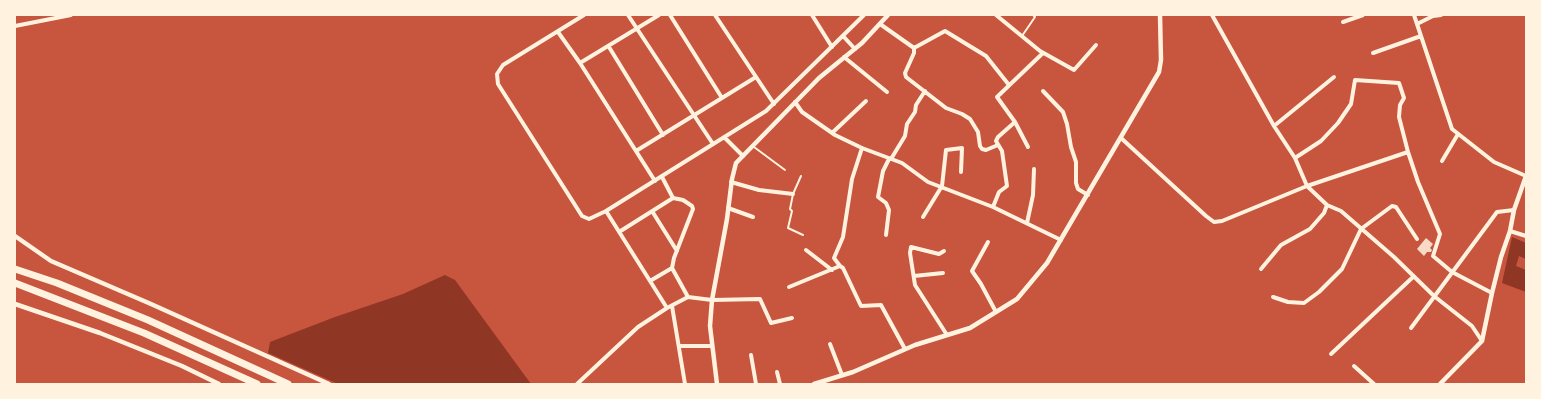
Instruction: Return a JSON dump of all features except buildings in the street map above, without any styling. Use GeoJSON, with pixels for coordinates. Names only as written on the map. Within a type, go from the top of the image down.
{"type":"FeatureCollection","features":[{"type":"Feature","properties":{"kind":"highway"},"geometry":{"type":"LineString","coordinates":[[15,269],[57,283],[148,320],[288,384]]}},
{"type":"Feature","properties":{"kind":"highway"},"geometry":{"type":"LineString","coordinates":[[15,283],[144,333],[256,384]]}},
{"type":"Feature","properties":{"kind":"street"},"geometry":{"type":"LineString","coordinates":[[15,26],[71,15]]}},
{"type":"Feature","properties":{"kind":"street"},"geometry":{"type":"LineString","coordinates":[[584,15],[503,65],[497,74],[498,84],[582,216],[589,219],[606,211],[662,177],[766,110],[864,15]]}},
{"type":"Feature","properties":{"kind":"street"},"geometry":{"type":"LineString","coordinates":[[628,15],[713,144]]}},
{"type":"Feature","properties":{"kind":"street"},"geometry":{"type":"LineString","coordinates":[[580,63],[659,15]]}},
{"type":"Feature","properties":{"kind":"street"},"geometry":{"type":"LineString","coordinates":[[670,15],[722,98]]}},
{"type":"Feature","properties":{"kind":"street"},"geometry":{"type":"LineString","coordinates":[[715,15],[774,104]]}},
{"type":"Feature","properties":{"kind":"street"},"geometry":{"type":"LineString","coordinates":[[717,384],[710,326],[712,300],[736,163],[818,78],[855,49],[888,15]]}},
{"type":"Feature","properties":{"kind":"street"},"geometry":{"type":"LineString","coordinates":[[996,15],[1043,53],[1074,70],[1096,45]]}},
{"type":"Feature","properties":{"kind":"street"},"geometry":{"type":"LineString","coordinates":[[814,384],[842,375],[905,349],[970,328],[1017,299],[1048,263],[1158,72],[1161,60],[1160,15]]}},
{"type":"Feature","properties":{"kind":"street"},"geometry":{"type":"LineString","coordinates":[[1212,15],[1274,126],[1295,158],[1308,186],[1327,204],[1341,211],[1434,296],[1472,326],[1482,341]]}},
{"type":"Feature","properties":{"kind":"street"},"geometry":{"type":"LineString","coordinates":[[1343,22],[1363,15]]}},
{"type":"Feature","properties":{"kind":"street"},"geometry":{"type":"LineString","coordinates":[[1414,15],[1452,129],[1494,162],[1526,176],[1501,257],[1482,341],[1440,384]]}},
{"type":"Feature","properties":{"kind":"street"},"geometry":{"type":"LineString","coordinates":[[1417,24],[1433,16],[1441,15]]}},
{"type":"Feature","properties":{"kind":"street"},"geometry":{"type":"LineString","coordinates":[[814,16],[832,47]]}},
{"type":"Feature","properties":{"kind":"street"},"geometry":{"type":"LineString","coordinates":[[880,24],[914,48]]}},
{"type":"Feature","properties":{"kind":"street"},"geometry":{"type":"LineString","coordinates":[[914,48],[945,31],[986,56],[1009,85]]}},
{"type":"Feature","properties":{"kind":"street"},"geometry":{"type":"LineString","coordinates":[[558,32],[580,63],[654,181]]}},
{"type":"Feature","properties":{"kind":"street"},"geometry":{"type":"LineString","coordinates":[[843,36],[855,49]]}},
{"type":"Feature","properties":{"kind":"street"},"geometry":{"type":"LineString","coordinates":[[1373,53],[1421,36]]}},
{"type":"Feature","properties":{"kind":"street"},"geometry":{"type":"LineString","coordinates":[[608,47],[663,135]]}},
{"type":"Feature","properties":{"kind":"street"},"geometry":{"type":"LineString","coordinates":[[914,48],[914,53],[905,73],[906,77],[946,108],[970,119],[978,132],[982,149],[986,150],[998,145]]}},
{"type":"Feature","properties":{"kind":"street"},"geometry":{"type":"LineString","coordinates":[[1028,147],[1015,122],[997,97],[1043,53]]}},
{"type":"Feature","properties":{"kind":"street"},"geometry":{"type":"LineString","coordinates":[[844,57],[887,92]]}},
{"type":"Feature","properties":{"kind":"street"},"geometry":{"type":"LineString","coordinates":[[636,151],[756,77]]}},
{"type":"Feature","properties":{"kind":"street"},"geometry":{"type":"LineString","coordinates":[[1274,126],[1334,77]]}},
{"type":"Feature","properties":{"kind":"street"},"geometry":{"type":"LineString","coordinates":[[1295,158],[1321,141],[1338,123],[1351,104],[1354,80],[1399,83],[1404,98],[1400,105],[1399,117],[1408,152],[1418,182],[1440,234],[1433,256],[1452,272],[1492,293]]}},
{"type":"Feature","properties":{"kind":"street"},"geometry":{"type":"LineString","coordinates":[[886,235],[888,210],[886,203],[878,197],[883,171],[905,136],[916,106],[925,91]]}},
{"type":"Feature","properties":{"kind":"street"},"geometry":{"type":"LineString","coordinates":[[1042,91],[1063,112],[1076,162],[1078,189],[1088,195]]}},
{"type":"Feature","properties":{"kind":"street"},"geometry":{"type":"LineString","coordinates":[[832,133],[866,101]]}},
{"type":"Feature","properties":{"kind":"street"},"geometry":{"type":"LineString","coordinates":[[795,102],[802,112],[832,133],[862,148],[902,163],[928,182],[993,207],[1061,240]]}},
{"type":"Feature","properties":{"kind":"street"},"geometry":{"type":"LineString","coordinates":[[993,207],[998,192],[1007,186],[1002,151],[996,141],[1015,122]]}},
{"type":"Feature","properties":{"kind":"street"},"geometry":{"type":"LineString","coordinates":[[1442,161],[1458,134]]}},
{"type":"Feature","properties":{"kind":"street"},"geometry":{"type":"LineString","coordinates":[[724,138],[743,156]]}},
{"type":"Feature","properties":{"kind":"street"},"geometry":{"type":"LineString","coordinates":[[1121,138],[1214,222],[1308,186],[1408,152]]}},
{"type":"Feature","properties":{"kind":"street"},"geometry":{"type":"LineString","coordinates":[[862,148],[852,180],[843,237],[834,258],[843,268],[861,306],[881,305],[905,349]]}},
{"type":"Feature","properties":{"kind":"street"},"geometry":{"type":"LineString","coordinates":[[923,217],[942,186],[946,150],[962,148],[961,172]]}},
{"type":"Feature","properties":{"kind":"street"},"geometry":{"type":"LineString","coordinates":[[1027,223],[1033,195],[1034,169]]}},
{"type":"Feature","properties":{"kind":"street"},"geometry":{"type":"LineString","coordinates":[[662,177],[673,198]]}},
{"type":"Feature","properties":{"kind":"street"},"geometry":{"type":"LineString","coordinates":[[732,182],[759,190],[793,194]]}},
{"type":"Feature","properties":{"kind":"street"},"geometry":{"type":"LineString","coordinates":[[619,232],[673,198],[683,200],[692,206],[693,209],[672,268],[650,281]]}},
{"type":"Feature","properties":{"kind":"street"},"geometry":{"type":"LineString","coordinates":[[1261,269],[1281,245],[1310,229],[1324,212],[1327,204]]}},
{"type":"Feature","properties":{"kind":"street"},"geometry":{"type":"LineString","coordinates":[[1273,297],[1288,302],[1304,303],[1342,268],[1361,229],[1392,206],[1396,207],[1417,239]]}},
{"type":"Feature","properties":{"kind":"street"},"geometry":{"type":"LineString","coordinates":[[728,208],[753,216]]}},
{"type":"Feature","properties":{"kind":"street"},"geometry":{"type":"LineString","coordinates":[[1410,328],[1497,212],[1514,210]]}},
{"type":"Feature","properties":{"kind":"street"},"geometry":{"type":"LineString","coordinates":[[606,211],[667,308]]}},
{"type":"Feature","properties":{"kind":"street"},"geometry":{"type":"LineString","coordinates":[[652,211],[677,251]]}},
{"type":"Feature","properties":{"kind":"street"},"geometry":{"type":"LineString","coordinates":[[1510,231],[1526,236]]}},
{"type":"Feature","properties":{"kind":"street"},"geometry":{"type":"LineString","coordinates":[[15,236],[51,261],[329,384]]}},
{"type":"Feature","properties":{"kind":"street"},"geometry":{"type":"LineString","coordinates":[[988,242],[972,271],[996,312]]}},
{"type":"Feature","properties":{"kind":"street"},"geometry":{"type":"LineString","coordinates":[[944,251],[939,254],[911,247],[910,253],[915,285],[947,335]]}},
{"type":"Feature","properties":{"kind":"street"},"geometry":{"type":"LineString","coordinates":[[806,250],[832,270]]}},
{"type":"Feature","properties":{"kind":"street"},"geometry":{"type":"LineString","coordinates":[[788,287],[840,266]]}},
{"type":"Feature","properties":{"kind":"street"},"geometry":{"type":"LineString","coordinates":[[672,268],[688,297]]}},
{"type":"Feature","properties":{"kind":"street"},"geometry":{"type":"LineString","coordinates":[[914,276],[943,273]]}},
{"type":"Feature","properties":{"kind":"street"},"geometry":{"type":"LineString","coordinates":[[1331,354],[1413,277]]}},
{"type":"Feature","properties":{"kind":"street"},"geometry":{"type":"LineString","coordinates":[[578,384],[638,327],[688,297],[712,300],[760,299],[771,324],[792,318]]}},
{"type":"Feature","properties":{"kind":"street"},"geometry":{"type":"LineString","coordinates":[[15,304],[100,333],[182,366],[218,384]]}},
{"type":"Feature","properties":{"kind":"street"},"geometry":{"type":"LineString","coordinates":[[672,306],[685,384]]}},
{"type":"Feature","properties":{"kind":"street"},"geometry":{"type":"LineString","coordinates":[[830,344],[842,375]]}},
{"type":"Feature","properties":{"kind":"street"},"geometry":{"type":"LineString","coordinates":[[679,346],[712,346]]}},
{"type":"Feature","properties":{"kind":"street"},"geometry":{"type":"LineString","coordinates":[[750,355],[756,384]]}},
{"type":"Feature","properties":{"kind":"street"},"geometry":{"type":"LineString","coordinates":[[1354,366],[1374,384]]}},
{"type":"Feature","properties":{"kind":"street"},"geometry":{"type":"LineString","coordinates":[[777,372],[780,384]]}},
{"type":"Feature","properties":{"kind":"lane"},"geometry":{"type":"LineString","coordinates":[[1022,36],[1035,17],[1033,15]]}},
{"type":"Feature","properties":{"kind":"lane"},"geometry":{"type":"LineString","coordinates":[[752,146],[785,170]]}},
{"type":"Feature","properties":{"kind":"lane"},"geometry":{"type":"LineString","coordinates":[[801,176],[793,194],[788,228],[803,235]]}},
{"type":"Feature","properties":{"kind":"shaded area"},"geometry":{"type":"Polygon","coordinates":[[[1512,237],[1526,243],[1526,259],[1519,256],[1516,266],[1526,270],[1526,292],[1502,283],[1512,237]]]}},
{"type":"Feature","properties":{"kind":"shaded area"},"geometry":{"type":"Polygon","coordinates":[[[445,275],[455,280],[531,384],[338,384],[268,353],[270,342],[403,294],[445,275]]]}}]}
